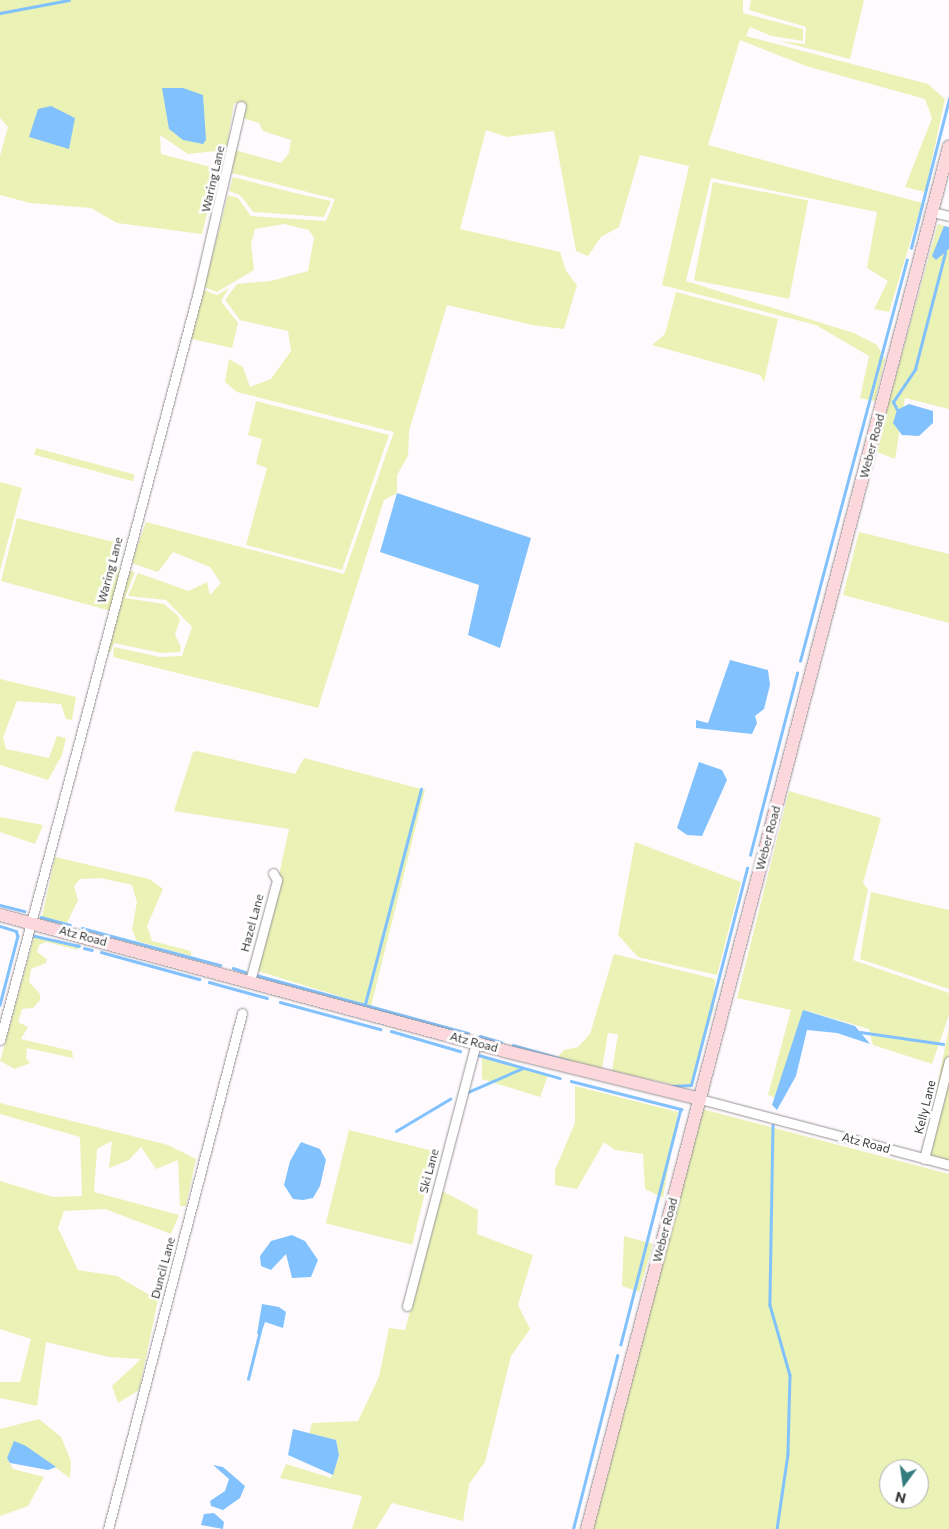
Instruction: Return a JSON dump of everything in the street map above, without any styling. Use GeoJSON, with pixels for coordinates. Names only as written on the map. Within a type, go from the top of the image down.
{"type":"FeatureCollection","features":[{"type":"Feature","properties":{"kind":"street","name":"Waring Lane"},"geometry":{"type":"LineString","coordinates":[[0,1040],[198,292],[241,106]]}},
{"type":"Feature","properties":{"kind":"street","name":"Weber Road"},"geometry":{"type":"LineString","coordinates":[[587,1529],[949,147]]}},
{"type":"Feature","properties":{"kind":"street"},"geometry":{"type":"LineString","coordinates":[[932,212],[949,216]]}},
{"type":"Feature","properties":{"kind":"street","name":"Hazel Lane"},"geometry":{"type":"LineString","coordinates":[[250,981],[277,880],[273,873]]}},
{"type":"Feature","properties":{"kind":"street","name":"Atz Road"},"geometry":{"type":"LineString","coordinates":[[0,914],[476,1043],[700,1099],[949,1166]]}},
{"type":"Feature","properties":{"kind":"street","name":"Duncil Lane"},"geometry":{"type":"LineString","coordinates":[[108,1529],[242,1013]]}},
{"type":"Feature","properties":{"kind":"street","name":"Ski Lane"},"geometry":{"type":"LineString","coordinates":[[407,1306],[476,1043]]}},
{"type":"Feature","properties":{"kind":"street","name":"Kelly Lane"},"geometry":{"type":"LineString","coordinates":[[924,1159],[949,1061]]}},
{"type":"Feature","properties":{"kind":"green space"},"geometry":{"type":"Polygon","coordinates":[[[0,0],[743,0],[743,13],[803,29],[803,41],[772,36],[750,27],[746,36],[928,84],[945,99],[925,192],[905,187],[932,118],[925,99],[806,66],[740,40],[708,145],[922,203],[889,312],[874,309],[888,281],[867,268],[877,212],[711,178],[686,281],[854,333],[877,345],[885,359],[875,401],[860,398],[869,356],[816,325],[662,285],[689,166],[640,155],[619,227],[601,237],[588,256],[576,251],[554,131],[507,137],[486,130],[460,229],[560,252],[566,271],[577,285],[564,329],[532,325],[447,305],[409,431],[408,456],[397,475],[397,493],[384,500],[318,708],[113,657],[114,647],[160,657],[182,656],[192,627],[166,600],[128,596],[138,573],[189,591],[207,582],[210,595],[221,583],[210,567],[173,552],[158,572],[131,563],[146,522],[344,574],[394,432],[237,392],[225,382],[229,359],[243,367],[250,387],[271,379],[291,351],[288,331],[240,320],[225,300],[237,284],[271,281],[308,271],[314,238],[309,230],[284,224],[255,229],[251,244],[254,270],[217,292],[204,287],[228,195],[238,198],[251,216],[326,221],[335,199],[232,173],[235,150],[281,163],[289,153],[291,140],[263,131],[259,123],[243,118],[245,104],[234,103],[226,150],[188,154],[160,135],[161,154],[218,169],[202,234],[117,223],[91,208],[30,203],[0,195],[0,156],[8,127],[0,118],[0,0]]]}},
{"type":"Feature","properties":{"kind":"green space"},"geometry":{"type":"Polygon","coordinates":[[[751,0],[864,0],[850,59],[779,41],[805,44],[806,27],[749,10],[751,0]]]}},
{"type":"Feature","properties":{"kind":"green space"},"geometry":{"type":"Polygon","coordinates":[[[233,177],[331,201],[324,217],[253,212],[240,195],[229,191],[233,177]]]}},
{"type":"Feature","properties":{"kind":"green space"},"geometry":{"type":"Polygon","coordinates":[[[713,182],[808,201],[789,299],[694,280],[713,182]]]}},
{"type":"Feature","properties":{"kind":"green space"},"geometry":{"type":"Polygon","coordinates":[[[938,224],[949,227],[949,409],[905,398],[895,459],[875,451],[938,224]]]}},
{"type":"Feature","properties":{"kind":"green space"},"geometry":{"type":"Polygon","coordinates":[[[229,288],[221,301],[238,323],[232,348],[188,338],[201,289],[217,295],[229,288]]]}},
{"type":"Feature","properties":{"kind":"green space"},"geometry":{"type":"Polygon","coordinates":[[[676,292],[778,319],[764,382],[760,375],[652,345],[665,334],[676,292]]]}},
{"type":"Feature","properties":{"kind":"green space"},"geometry":{"type":"Polygon","coordinates":[[[256,401],[389,435],[342,570],[246,545],[267,468],[256,464],[262,439],[248,435],[256,401]]]}},
{"type":"Feature","properties":{"kind":"green space"},"geometry":{"type":"Polygon","coordinates":[[[36,448],[135,474],[133,481],[34,455],[36,448]]]}},
{"type":"Feature","properties":{"kind":"green space"},"geometry":{"type":"Polygon","coordinates":[[[0,482],[22,488],[0,571],[0,482]]]}},
{"type":"Feature","properties":{"kind":"green space"},"geometry":{"type":"Polygon","coordinates":[[[17,518],[118,543],[112,567],[135,572],[125,598],[164,604],[177,615],[180,619],[175,635],[181,647],[180,652],[161,653],[114,643],[110,653],[106,652],[115,612],[1,581],[17,518]]]}},
{"type":"Feature","properties":{"kind":"green space"},"geometry":{"type":"Polygon","coordinates":[[[859,532],[949,554],[949,623],[843,595],[859,532]]]}},
{"type":"Feature","properties":{"kind":"green space"},"geometry":{"type":"Polygon","coordinates":[[[0,679],[76,697],[72,720],[66,719],[61,704],[17,701],[3,737],[6,749],[49,758],[57,736],[66,738],[62,755],[48,780],[0,765],[0,679]]]}},
{"type":"Feature","properties":{"kind":"green space"},"geometry":{"type":"Polygon","coordinates":[[[197,751],[295,774],[304,758],[425,790],[371,1006],[258,971],[289,829],[174,811],[193,752],[197,751]]]}},
{"type":"Feature","properties":{"kind":"green space"},"geometry":{"type":"Polygon","coordinates":[[[789,791],[881,818],[863,883],[868,890],[853,960],[949,993],[949,1015],[932,1064],[873,1045],[869,1029],[804,1010],[776,1098],[768,1095],[791,1010],[737,998],[789,791]]]}},
{"type":"Feature","properties":{"kind":"green space"},"geometry":{"type":"Polygon","coordinates":[[[0,817],[43,825],[35,844],[0,832],[0,817]]]}},
{"type":"Feature","properties":{"kind":"green space"},"geometry":{"type":"Polygon","coordinates":[[[635,842],[741,882],[717,975],[638,957],[618,935],[635,842]]]}},
{"type":"Feature","properties":{"kind":"green space"},"geometry":{"type":"Polygon","coordinates":[[[55,857],[149,879],[163,889],[147,926],[152,941],[191,951],[191,956],[137,941],[132,930],[137,902],[132,885],[101,878],[80,879],[74,886],[78,900],[67,923],[42,917],[55,857]]]}},
{"type":"Feature","properties":{"kind":"green space"},"geometry":{"type":"Polygon","coordinates":[[[871,892],[949,910],[949,989],[860,959],[871,892]]]}},
{"type":"Feature","properties":{"kind":"green space"},"geometry":{"type":"Polygon","coordinates":[[[34,937],[79,946],[78,950],[46,942],[39,945],[37,952],[47,959],[46,963],[31,969],[29,982],[40,994],[40,1000],[33,1008],[22,1009],[18,1022],[28,1027],[21,1039],[72,1051],[73,1058],[27,1048],[26,1058],[30,1063],[15,1069],[0,1061],[34,937]]]}},
{"type":"Feature","properties":{"kind":"green space"},"geometry":{"type":"Polygon","coordinates":[[[614,954],[715,979],[714,1008],[690,1088],[612,1071],[618,1034],[608,1033],[601,1075],[553,1063],[564,1050],[578,1047],[590,1034],[614,954]]]}},
{"type":"Feature","properties":{"kind":"green space"},"geometry":{"type":"Polygon","coordinates":[[[949,1027],[949,1170],[922,1163],[949,1027]]]}},
{"type":"Feature","properties":{"kind":"green space"},"geometry":{"type":"Polygon","coordinates":[[[482,1058],[548,1075],[540,1097],[482,1079],[482,1058]]]}},
{"type":"Feature","properties":{"kind":"green space"},"geometry":{"type":"Polygon","coordinates":[[[575,1086],[678,1112],[663,1198],[645,1189],[643,1154],[615,1150],[604,1142],[577,1189],[555,1185],[555,1170],[575,1123],[575,1086]]]}},
{"type":"Feature","properties":{"kind":"green space"},"geometry":{"type":"Polygon","coordinates":[[[0,1103],[168,1145],[196,1159],[186,1206],[180,1206],[178,1160],[156,1169],[141,1147],[129,1160],[109,1168],[112,1141],[97,1149],[94,1192],[179,1215],[171,1234],[105,1209],[64,1211],[58,1228],[78,1270],[117,1276],[158,1300],[139,1390],[118,1403],[112,1386],[141,1359],[109,1357],[46,1342],[37,1406],[0,1398],[0,1382],[20,1382],[31,1339],[0,1329],[0,1181],[53,1197],[82,1196],[80,1137],[0,1114],[0,1103]]]}},
{"type":"Feature","properties":{"kind":"green space"},"geometry":{"type":"Polygon","coordinates":[[[702,1109],[949,1174],[949,1529],[592,1529],[702,1109]]]}},
{"type":"Feature","properties":{"kind":"green space"},"geometry":{"type":"Polygon","coordinates":[[[349,1130],[435,1152],[412,1245],[326,1223],[349,1130]]]}},
{"type":"Feature","properties":{"kind":"green space"},"geometry":{"type":"Polygon","coordinates":[[[442,1191],[478,1210],[477,1234],[533,1255],[518,1305],[530,1329],[511,1356],[485,1462],[469,1484],[463,1521],[392,1503],[376,1529],[352,1529],[362,1496],[280,1478],[286,1464],[331,1478],[339,1457],[336,1440],[309,1434],[312,1423],[358,1421],[379,1377],[389,1328],[405,1330],[442,1191]]]}},
{"type":"Feature","properties":{"kind":"green space"},"geometry":{"type":"Polygon","coordinates":[[[624,1236],[653,1244],[639,1292],[622,1286],[624,1236]]]}},
{"type":"Feature","properties":{"kind":"green space"},"geometry":{"type":"Polygon","coordinates":[[[39,1419],[61,1437],[71,1461],[70,1478],[26,1446],[7,1458],[13,1469],[44,1477],[28,1506],[0,1516],[0,1429],[39,1419]]]}},
{"type":"Feature","properties":{"kind":"water"},"geometry":{"type":"Polygon","coordinates":[[[162,88],[183,88],[203,95],[206,140],[203,144],[183,140],[169,129],[162,88]]]}},
{"type":"Feature","properties":{"kind":"water"},"geometry":{"type":"Polygon","coordinates":[[[51,106],[75,118],[69,149],[29,137],[38,109],[51,106]]]}},
{"type":"Feature","properties":{"kind":"water"},"geometry":{"type":"Polygon","coordinates":[[[944,226],[949,227],[949,249],[936,260],[932,256],[944,226]]]}},
{"type":"Feature","properties":{"kind":"water"},"geometry":{"type":"Polygon","coordinates":[[[909,404],[933,411],[933,423],[919,436],[902,435],[893,423],[897,410],[909,404]]]}},
{"type":"Feature","properties":{"kind":"water"},"geometry":{"type":"Polygon","coordinates":[[[397,493],[531,538],[500,648],[468,635],[479,585],[380,552],[397,493]]]}},
{"type":"Feature","properties":{"kind":"water"},"geometry":{"type":"Polygon","coordinates":[[[730,660],[768,670],[770,685],[764,709],[755,716],[757,723],[752,734],[696,728],[696,720],[708,723],[730,660]]]}},
{"type":"Feature","properties":{"kind":"water"},"geometry":{"type":"Polygon","coordinates":[[[699,762],[722,770],[727,780],[702,836],[687,835],[677,828],[699,762]]]}},
{"type":"Feature","properties":{"kind":"water"},"geometry":{"type":"Polygon","coordinates":[[[803,1010],[855,1026],[870,1044],[837,1033],[807,1030],[796,1076],[777,1110],[772,1105],[803,1010]]]}},
{"type":"Feature","properties":{"kind":"water"},"geometry":{"type":"Polygon","coordinates":[[[301,1142],[320,1149],[326,1160],[320,1186],[313,1198],[303,1200],[293,1199],[284,1185],[290,1161],[301,1142]]]}},
{"type":"Feature","properties":{"kind":"water"},"geometry":{"type":"Polygon","coordinates":[[[292,1235],[305,1241],[318,1260],[311,1277],[292,1278],[286,1254],[271,1270],[261,1266],[260,1256],[271,1241],[292,1235]]]}},
{"type":"Feature","properties":{"kind":"water"},"geometry":{"type":"Polygon","coordinates":[[[262,1304],[279,1307],[286,1312],[283,1328],[265,1322],[261,1334],[257,1334],[262,1304]]]}},
{"type":"Feature","properties":{"kind":"water"},"geometry":{"type":"Polygon","coordinates":[[[293,1429],[336,1440],[339,1455],[333,1475],[288,1455],[293,1429]]]}},
{"type":"Feature","properties":{"kind":"water"},"geometry":{"type":"Polygon","coordinates":[[[14,1441],[26,1446],[56,1467],[48,1470],[10,1463],[7,1458],[14,1441]]]}},
{"type":"Feature","properties":{"kind":"water"},"geometry":{"type":"Polygon","coordinates":[[[213,1465],[223,1467],[245,1486],[240,1498],[223,1510],[211,1506],[210,1501],[225,1491],[229,1479],[213,1465]]]}},
{"type":"Feature","properties":{"kind":"water"},"geometry":{"type":"Polygon","coordinates":[[[214,1513],[224,1522],[223,1529],[201,1525],[204,1514],[214,1513]]]}},
{"type":"Feature","properties":{"kind":"waterway"},"geometry":{"type":"LineString","coordinates":[[0,13],[69,0]]}},
{"type":"Feature","properties":{"kind":"waterway"},"geometry":{"type":"LineString","coordinates":[[911,248],[949,99]]}},
{"type":"Feature","properties":{"kind":"waterway"},"geometry":{"type":"LineString","coordinates":[[897,410],[893,402],[915,369],[945,253]]}},
{"type":"Feature","properties":{"kind":"waterway"},"geometry":{"type":"LineString","coordinates":[[800,661],[907,260]]}},
{"type":"Feature","properties":{"kind":"waterway"},"geometry":{"type":"LineString","coordinates":[[750,855],[797,673]]}},
{"type":"Feature","properties":{"kind":"waterway"},"geometry":{"type":"LineString","coordinates":[[361,1005],[365,1004],[421,789]]}},
{"type":"Feature","properties":{"kind":"waterway"},"geometry":{"type":"LineString","coordinates":[[672,1086],[691,1085],[747,868]]}},
{"type":"Feature","properties":{"kind":"waterway"},"geometry":{"type":"LineString","coordinates":[[0,905],[24,911]]}},
{"type":"Feature","properties":{"kind":"waterway"},"geometry":{"type":"LineString","coordinates":[[41,917],[70,925]]}},
{"type":"Feature","properties":{"kind":"waterway"},"geometry":{"type":"LineString","coordinates":[[0,926],[16,931],[18,936],[0,1005]]}},
{"type":"Feature","properties":{"kind":"waterway"},"geometry":{"type":"LineString","coordinates":[[82,928],[220,965]]}},
{"type":"Feature","properties":{"kind":"waterway"},"geometry":{"type":"LineString","coordinates":[[31,935],[79,946],[76,946]]}},
{"type":"Feature","properties":{"kind":"waterway"},"geometry":{"type":"LineString","coordinates":[[84,948],[92,950]]}},
{"type":"Feature","properties":{"kind":"waterway"},"geometry":{"type":"LineString","coordinates":[[101,952],[199,979]]}},
{"type":"Feature","properties":{"kind":"waterway"},"geometry":{"type":"LineString","coordinates":[[233,968],[245,972]]}},
{"type":"Feature","properties":{"kind":"waterway"},"geometry":{"type":"LineString","coordinates":[[256,975],[468,1033]]}},
{"type":"Feature","properties":{"kind":"waterway"},"geometry":{"type":"LineString","coordinates":[[209,982],[267,998]]}},
{"type":"Feature","properties":{"kind":"waterway"},"geometry":{"type":"LineString","coordinates":[[280,1002],[380,1029]]}},
{"type":"Feature","properties":{"kind":"waterway"},"geometry":{"type":"LineString","coordinates":[[391,1031],[460,1051]]}},
{"type":"Feature","properties":{"kind":"waterway"},"geometry":{"type":"LineString","coordinates":[[860,1032],[943,1044]]}},
{"type":"Feature","properties":{"kind":"waterway"},"geometry":{"type":"LineString","coordinates":[[480,1036],[501,1042]]}},
{"type":"Feature","properties":{"kind":"waterway"},"geometry":{"type":"LineString","coordinates":[[513,1045],[570,1061]]}},
{"type":"Feature","properties":{"kind":"waterway"},"geometry":{"type":"LineString","coordinates":[[475,1054],[560,1078]]}},
{"type":"Feature","properties":{"kind":"waterway"},"geometry":{"type":"LineString","coordinates":[[466,1093],[523,1068]]}},
{"type":"Feature","properties":{"kind":"waterway"},"geometry":{"type":"LineString","coordinates":[[571,1081],[681,1109],[621,1344]]}},
{"type":"Feature","properties":{"kind":"waterway"},"geometry":{"type":"LineString","coordinates":[[396,1131],[450,1099]]}},
{"type":"Feature","properties":{"kind":"waterway"},"geometry":{"type":"LineString","coordinates":[[773,1125],[770,1305],[790,1375],[788,1454],[777,1529]]}},
{"type":"Feature","properties":{"kind":"waterway"},"geometry":{"type":"LineString","coordinates":[[248,1379],[260,1331]]}},
{"type":"Feature","properties":{"kind":"waterway"},"geometry":{"type":"LineString","coordinates":[[573,1529],[617,1356]]}}]}
